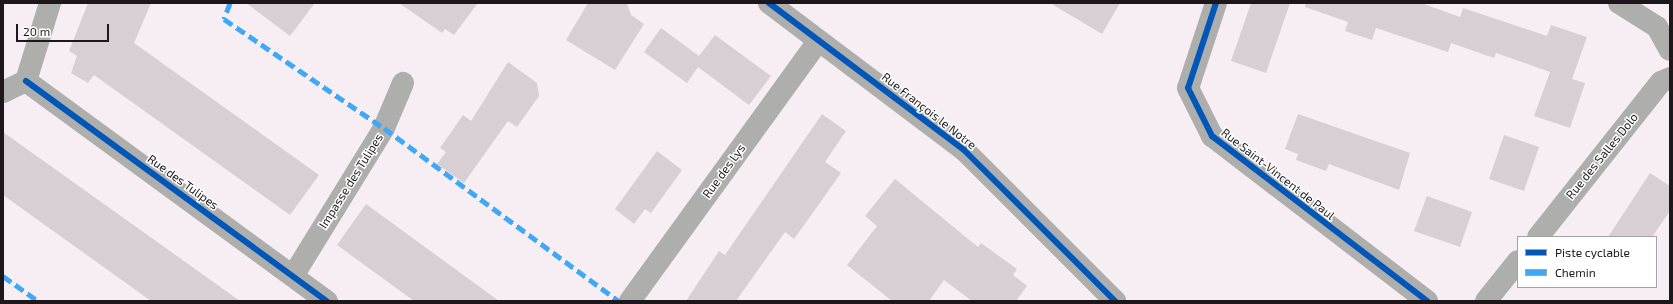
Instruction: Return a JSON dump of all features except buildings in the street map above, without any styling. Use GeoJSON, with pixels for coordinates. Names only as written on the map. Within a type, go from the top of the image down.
{"type":"FeatureCollection","features":[{"type":"Feature","properties":{"kind":"street"},"geometry":{"type":"LineString","coordinates":[[3,92],[26,81],[50,3]]}},
{"type":"Feature","properties":{"kind":"street","name":"Rue François le Notre"},"geometry":{"type":"LineString","coordinates":[[769,3],[964,150],[1116,301]]}},
{"type":"Feature","properties":{"kind":"street","name":"Rue Saint-Vincent de Paul"},"geometry":{"type":"LineString","coordinates":[[1216,3],[1188,88],[1212,136],[1426,301]]}},
{"type":"Feature","properties":{"kind":"street"},"geometry":{"type":"LineString","coordinates":[[1618,3],[1657,27],[1670,50]]}},
{"type":"Feature","properties":{"kind":"street","name":"Rue des Lys"},"geometry":{"type":"LineString","coordinates":[[630,301],[818,41]]}},
{"type":"Feature","properties":{"kind":"street","name":"Rue des Salles Dolo"},"geometry":{"type":"LineString","coordinates":[[1539,236],[1661,82],[1670,78]]}},
{"type":"Feature","properties":{"kind":"street","name":"Rue des Tulipes"},"geometry":{"type":"LineString","coordinates":[[26,81],[326,301]]}},
{"type":"Feature","properties":{"kind":"street","name":"Impasse des Tulipes"},"geometry":{"type":"LineString","coordinates":[[293,276],[384,128],[403,83]]}},
{"type":"Feature","properties":{"kind":"street"},"geometry":{"type":"LineString","coordinates":[[1486,301],[1517,263]]}},
{"type":"Feature","properties":{"kind":"marked path"},"geometry":{"type":"LineString","coordinates":[[230,3],[224,19],[384,128],[619,301]]}},
{"type":"Feature","properties":{"kind":"marked path"},"geometry":{"type":"LineString","coordinates":[[3,276],[38,301]]}},
{"type":"Feature","properties":{"kind":"cycle path"},"geometry":{"type":"LineString","coordinates":[[769,3],[964,150],[1115,301]]}},
{"type":"Feature","properties":{"kind":"cycle path"},"geometry":{"type":"LineString","coordinates":[[1216,3],[1188,88],[1212,136],[1427,301]]}},
{"type":"Feature","properties":{"kind":"cycle path"},"geometry":{"type":"LineString","coordinates":[[26,81],[327,301]]}}]}
